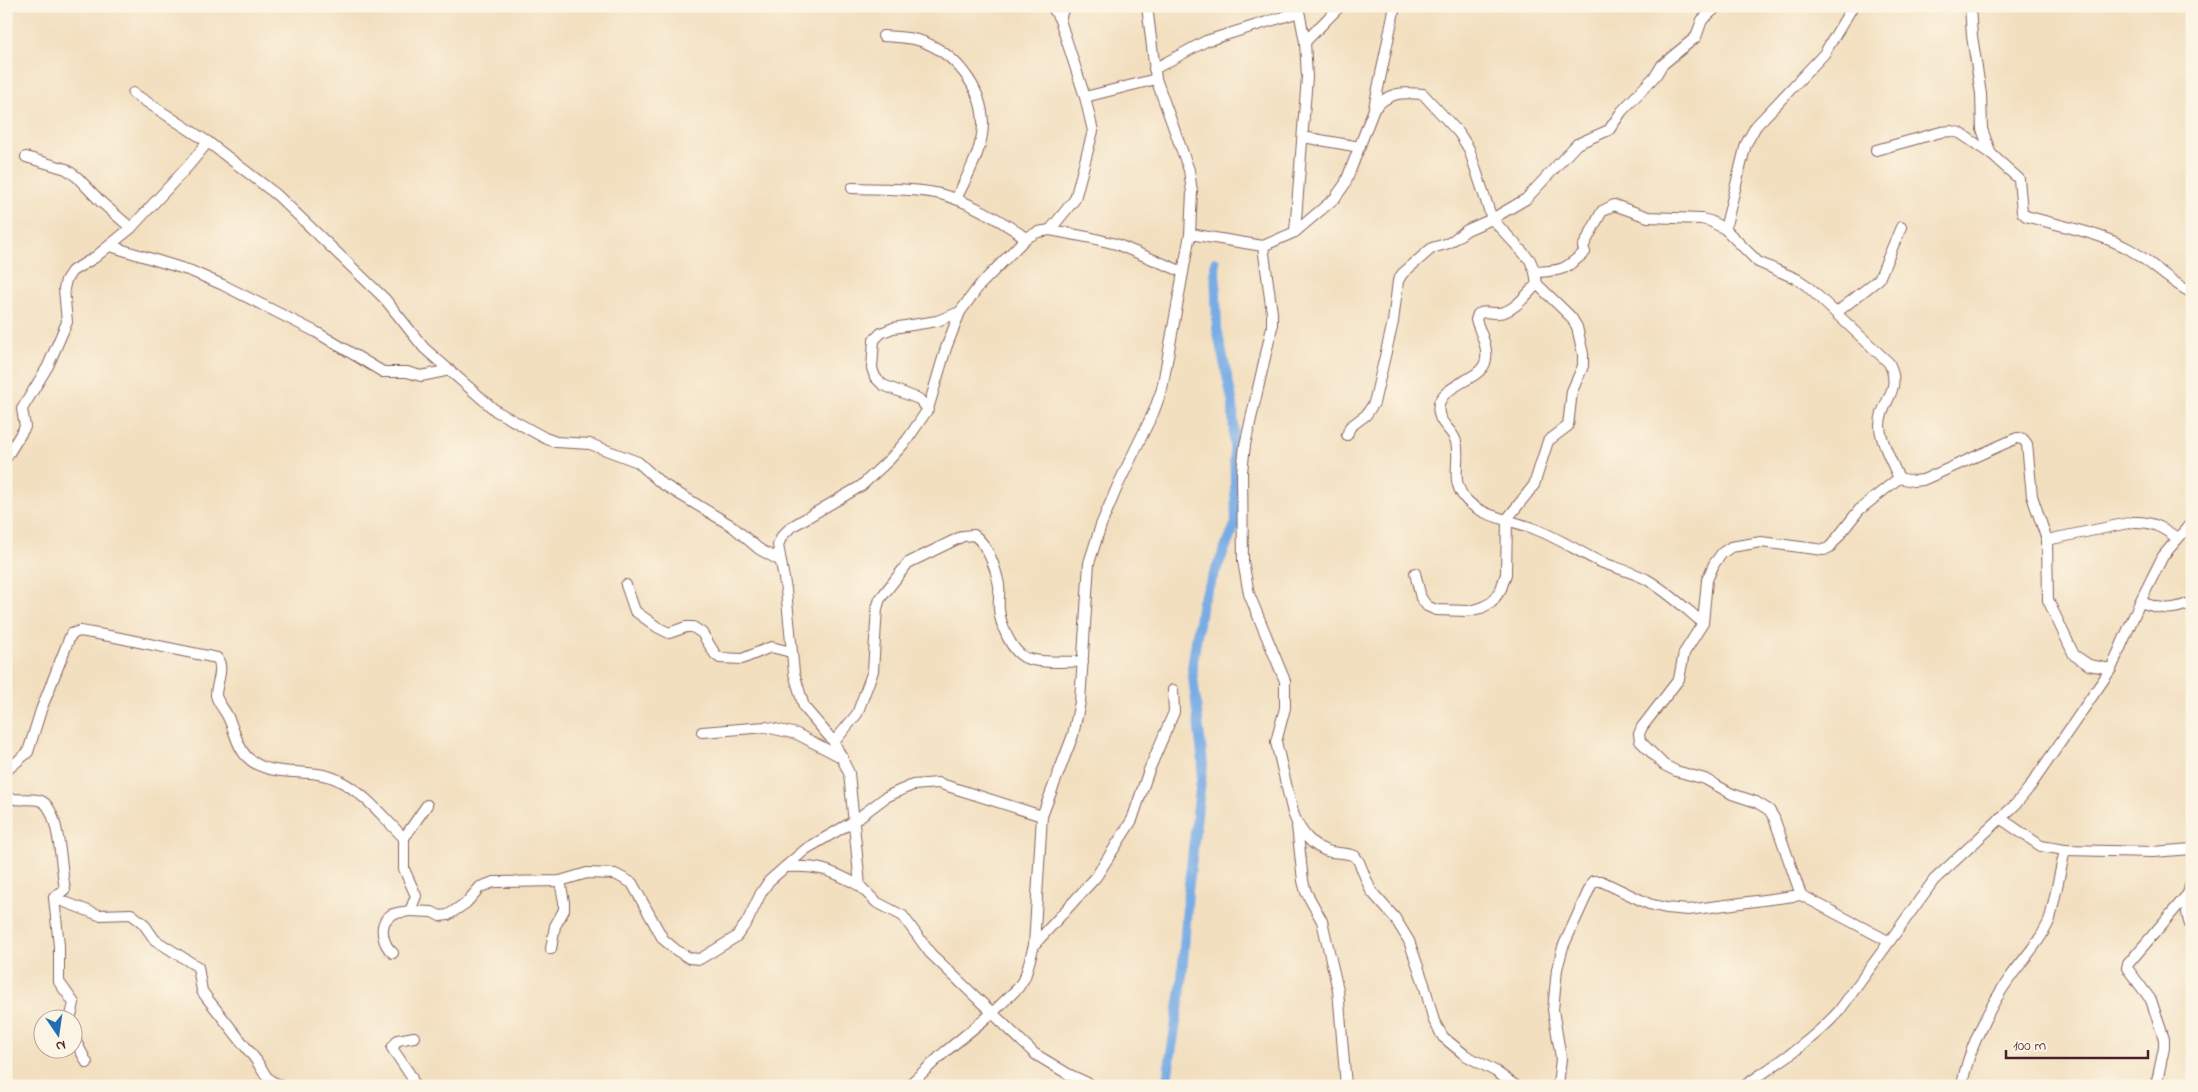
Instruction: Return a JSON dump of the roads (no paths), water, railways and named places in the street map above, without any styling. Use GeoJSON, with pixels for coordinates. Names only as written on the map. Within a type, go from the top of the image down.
{"type":"FeatureCollection","features":[{"type":"Feature","properties":{"kind":"street"},"geometry":{"type":"LineString","coordinates":[[1050,230],[1075,199],[1092,137],[1092,126],[1085,97],[1060,20],[1052,6]]}},
{"type":"Feature","properties":{"kind":"street"},"geometry":{"type":"LineString","coordinates":[[1060,20],[1064,6]]}},
{"type":"Feature","properties":{"kind":"street"},"geometry":{"type":"LineString","coordinates":[[908,1086],[946,1051],[992,1014],[1018,988],[1025,977],[1034,944],[1042,816],[1077,720],[1083,662],[1086,578],[1089,563],[1100,525],[1154,411],[1162,389],[1190,234],[1192,192],[1189,170],[1155,74],[1147,6]]}},
{"type":"Feature","properties":{"kind":"street"},"geometry":{"type":"LineString","coordinates":[[1305,42],[1340,6]]}},
{"type":"Feature","properties":{"kind":"street"},"geometry":{"type":"LineString","coordinates":[[1190,234],[1263,246],[1295,232],[1334,198],[1345,184],[1374,109],[1395,6]]}},
{"type":"Feature","properties":{"kind":"street"},"geometry":{"type":"LineString","coordinates":[[1725,229],[1746,144],[1756,126],[1824,54],[1853,6]]}},
{"type":"Feature","properties":{"kind":"street"},"geometry":{"type":"LineString","coordinates":[[1970,6],[1972,36],[1981,94],[1982,123],[1991,154]]}},
{"type":"Feature","properties":{"kind":"street"},"geometry":{"type":"LineString","coordinates":[[1348,435],[1350,428],[1366,414],[1374,403],[1393,322],[1398,281],[1402,274],[1432,248],[1449,243],[1467,230],[1492,219],[1526,199],[1577,144],[1609,130],[1622,111],[1656,75],[1662,65],[1696,37],[1702,20],[1713,8]]}},
{"type":"Feature","properties":{"kind":"street"},"geometry":{"type":"LineString","coordinates":[[1085,97],[1155,74],[1206,41],[1299,9],[1305,42],[1307,77],[1295,232]]}},
{"type":"Feature","properties":{"kind":"street"},"geometry":{"type":"LineString","coordinates":[[883,36],[906,37],[923,42],[943,54],[962,70],[975,93],[983,124],[981,139],[975,159],[956,199]]}},
{"type":"Feature","properties":{"kind":"street"},"geometry":{"type":"LineString","coordinates":[[133,93],[208,142],[277,195],[385,299],[424,348],[496,411],[533,433],[556,442],[590,444],[638,462],[661,483],[732,526],[759,549],[779,560]]}},
{"type":"Feature","properties":{"kind":"street"},"geometry":{"type":"LineString","coordinates":[[1374,109],[1382,100],[1393,95],[1406,93],[1423,94],[1459,133],[1469,148],[1492,219],[1530,260],[1537,284],[1571,317],[1577,327],[1583,354],[1582,366],[1572,391],[1568,426],[1548,441],[1534,485],[1507,519],[1506,574],[1501,589],[1492,602],[1481,608],[1468,611],[1436,610],[1427,606],[1421,598],[1415,573]]}},
{"type":"Feature","properties":{"kind":"street"},"geometry":{"type":"LineString","coordinates":[[1876,150],[1941,132],[1951,131],[1960,133],[1991,154],[2019,179],[2022,212],[2026,216],[2106,239],[2128,248],[2148,261],[2173,283],[2192,293]]}},
{"type":"Feature","properties":{"kind":"street"},"geometry":{"type":"LineString","coordinates":[[1303,138],[1360,147]]}},
{"type":"Feature","properties":{"kind":"street"},"geometry":{"type":"LineString","coordinates":[[6,458],[25,427],[22,409],[48,366],[67,322],[64,289],[66,280],[72,271],[110,246],[131,228],[208,142]]}},
{"type":"Feature","properties":{"kind":"street"},"geometry":{"type":"LineString","coordinates":[[26,157],[66,170],[77,177],[101,202],[131,228]]}},
{"type":"Feature","properties":{"kind":"street"},"geometry":{"type":"LineString","coordinates":[[852,188],[930,192],[956,199],[997,218],[1026,238]]}},
{"type":"Feature","properties":{"kind":"street"},"geometry":{"type":"LineString","coordinates":[[1535,272],[1559,271],[1566,268],[1585,252],[1583,247],[1602,211],[1614,204],[1648,217],[1701,218],[1725,229],[1758,262],[1797,279],[1889,363],[1894,373],[1895,381],[1880,421],[1880,430],[1899,478]]}},
{"type":"Feature","properties":{"kind":"street"},"geometry":{"type":"LineString","coordinates":[[1836,313],[1882,274],[1901,227]]}},
{"type":"Feature","properties":{"kind":"street"},"geometry":{"type":"LineString","coordinates":[[860,886],[849,773],[834,742],[804,707],[794,673],[786,590],[779,560],[778,545],[786,532],[861,486],[907,440],[928,409],[946,348],[960,312],[979,286],[1026,238],[1038,232],[1050,230],[1116,244],[1183,272]]}},
{"type":"Feature","properties":{"kind":"street"},"geometry":{"type":"LineString","coordinates":[[110,246],[191,271],[223,285],[302,325],[383,372],[407,372],[425,376],[450,370]]}},
{"type":"Feature","properties":{"kind":"street"},"geometry":{"type":"LineString","coordinates":[[1263,246],[1272,326],[1245,446],[1242,472],[1243,561],[1249,594],[1285,681],[1286,708],[1276,742],[1282,774],[1297,824],[1303,882],[1306,892],[1322,920],[1338,990],[1346,1086]]}},
{"type":"Feature","properties":{"kind":"street"},"geometry":{"type":"LineString","coordinates":[[1537,284],[1504,312],[1496,314],[1484,311],[1478,314],[1476,320],[1483,340],[1486,356],[1485,365],[1480,371],[1445,394],[1439,403],[1440,419],[1456,443],[1455,475],[1458,489],[1476,509],[1538,530],[1598,560],[1644,579],[1664,591],[1703,623]]}},
{"type":"Feature","properties":{"kind":"street"},"geometry":{"type":"LineString","coordinates":[[928,409],[919,399],[883,385],[875,377],[872,368],[874,340],[881,333],[893,328],[937,320],[960,312]]}},
{"type":"Feature","properties":{"kind":"street"},"geometry":{"type":"LineString","coordinates":[[1899,478],[1913,481],[1923,480],[2017,438],[2022,439],[2027,444],[2034,506],[2047,540],[2046,591],[2048,600],[2074,655],[2089,665],[2111,669]]}},
{"type":"Feature","properties":{"kind":"street"},"geometry":{"type":"LineString","coordinates":[[1800,895],[1774,818],[1769,810],[1756,802],[1732,794],[1704,779],[1676,771],[1664,765],[1640,741],[1639,734],[1642,727],[1679,679],[1684,653],[1703,623],[1707,580],[1714,564],[1722,553],[1731,548],[1761,542],[1824,550],[1830,547],[1859,510],[1899,478]]}},
{"type":"Feature","properties":{"kind":"street"},"geometry":{"type":"LineString","coordinates":[[2047,540],[2132,522],[2146,522],[2161,527],[2177,538]]}},
{"type":"Feature","properties":{"kind":"street"},"geometry":{"type":"LineString","coordinates":[[1744,1086],[1804,1044],[1823,1028],[1839,1011],[1934,880],[2029,788],[2111,669],[2140,602],[2163,556],[2192,522]]}},
{"type":"Feature","properties":{"kind":"street"},"geometry":{"type":"LineString","coordinates":[[834,742],[857,714],[873,671],[877,608],[880,599],[908,563],[964,536],[974,534],[985,547],[998,584],[999,609],[1004,628],[1016,651],[1024,658],[1083,662]]}},
{"type":"Feature","properties":{"kind":"street"},"geometry":{"type":"LineString","coordinates":[[626,585],[635,611],[669,633],[686,627],[693,627],[702,633],[720,658],[742,659],[771,647],[792,652]]}},
{"type":"Feature","properties":{"kind":"street"},"geometry":{"type":"LineString","coordinates":[[2140,602],[2163,610],[2182,607],[2192,602]]}},
{"type":"Feature","properties":{"kind":"street"},"geometry":{"type":"LineString","coordinates":[[6,771],[28,752],[41,710],[71,634],[80,631],[217,658],[220,666],[216,697],[232,725],[245,755],[254,763],[264,767],[337,779],[364,797],[404,838]]}},
{"type":"Feature","properties":{"kind":"street"},"geometry":{"type":"LineString","coordinates":[[1034,944],[1096,877],[1132,820],[1149,770],[1174,712],[1173,690]]}},
{"type":"Feature","properties":{"kind":"street"},"geometry":{"type":"LineString","coordinates":[[702,732],[766,727],[797,734],[843,758]]}},
{"type":"Feature","properties":{"kind":"street"},"geometry":{"type":"LineString","coordinates":[[393,953],[385,946],[383,938],[386,920],[392,914],[410,911],[432,912],[440,916],[448,915],[458,910],[480,887],[486,884],[506,881],[560,881],[587,873],[614,874],[626,878],[640,894],[654,925],[663,939],[689,958],[700,959],[736,937],[747,922],[769,881],[785,867],[806,850],[854,821],[886,797],[912,785],[938,783],[1042,816]]}},
{"type":"Feature","properties":{"kind":"street"},"geometry":{"type":"LineString","coordinates":[[6,797],[14,800],[39,800],[49,810],[59,836],[64,889],[54,898]]}},
{"type":"Feature","properties":{"kind":"street"},"geometry":{"type":"LineString","coordinates":[[410,911],[416,896],[404,869],[404,838],[427,804]]}},
{"type":"Feature","properties":{"kind":"street"},"geometry":{"type":"LineString","coordinates":[[2000,818],[2041,846],[2065,850],[2153,852],[2192,849]]}},
{"type":"Feature","properties":{"kind":"street"},"geometry":{"type":"LineString","coordinates":[[1297,824],[1320,847],[1330,852],[1355,856],[1360,862],[1371,891],[1394,918],[1409,941],[1434,1021],[1443,1037],[1465,1055],[1503,1075],[1516,1086]]}},
{"type":"Feature","properties":{"kind":"street"},"geometry":{"type":"LineString","coordinates":[[1962,1086],[1967,1063],[1990,1010],[2008,980],[2046,929],[2065,850]]}},
{"type":"Feature","properties":{"kind":"street"},"geometry":{"type":"LineString","coordinates":[[785,867],[810,866],[826,870],[860,886],[876,902],[903,916],[930,953],[1035,1054],[1068,1074],[1094,1086]]}},
{"type":"Feature","properties":{"kind":"street"},"geometry":{"type":"LineString","coordinates":[[2192,880],[2187,895],[2186,914],[2192,930]]}},
{"type":"Feature","properties":{"kind":"street"},"geometry":{"type":"LineString","coordinates":[[551,949],[555,926],[564,910],[560,881]]}},
{"type":"Feature","properties":{"kind":"street"},"geometry":{"type":"LineString","coordinates":[[1558,1086],[1561,1052],[1553,1010],[1557,969],[1563,947],[1593,881],[1601,881],[1649,904],[1688,910],[1800,895],[1888,941]]}},
{"type":"Feature","properties":{"kind":"street"},"geometry":{"type":"LineString","coordinates":[[2156,1086],[2164,1048],[2164,1039],[2151,1000],[2126,968],[2187,895]]}},
{"type":"Feature","properties":{"kind":"street"},"geometry":{"type":"LineString","coordinates":[[54,898],[59,946],[59,982],[74,1003],[72,1010]]}},
{"type":"Feature","properties":{"kind":"street"},"geometry":{"type":"LineString","coordinates":[[54,898],[99,915],[131,914],[143,922],[155,940],[198,966],[202,991],[256,1060],[266,1076],[271,1081],[282,1086]]}},
{"type":"Feature","properties":{"kind":"street"},"geometry":{"type":"LineString","coordinates":[[414,1037],[398,1040],[392,1048],[410,1076],[414,1086]]}},
{"type":"Feature","properties":{"kind":"street"},"geometry":{"type":"LineString","coordinates":[[82,1053],[87,1063]]}},
{"type":"Feature","properties":{"kind":"waterway"},"geometry":{"type":"LineString","coordinates":[[1166,1086],[1181,990],[1188,892],[1203,764],[1192,668],[1202,602],[1236,523],[1233,404],[1217,329],[1215,262]]}}]}
